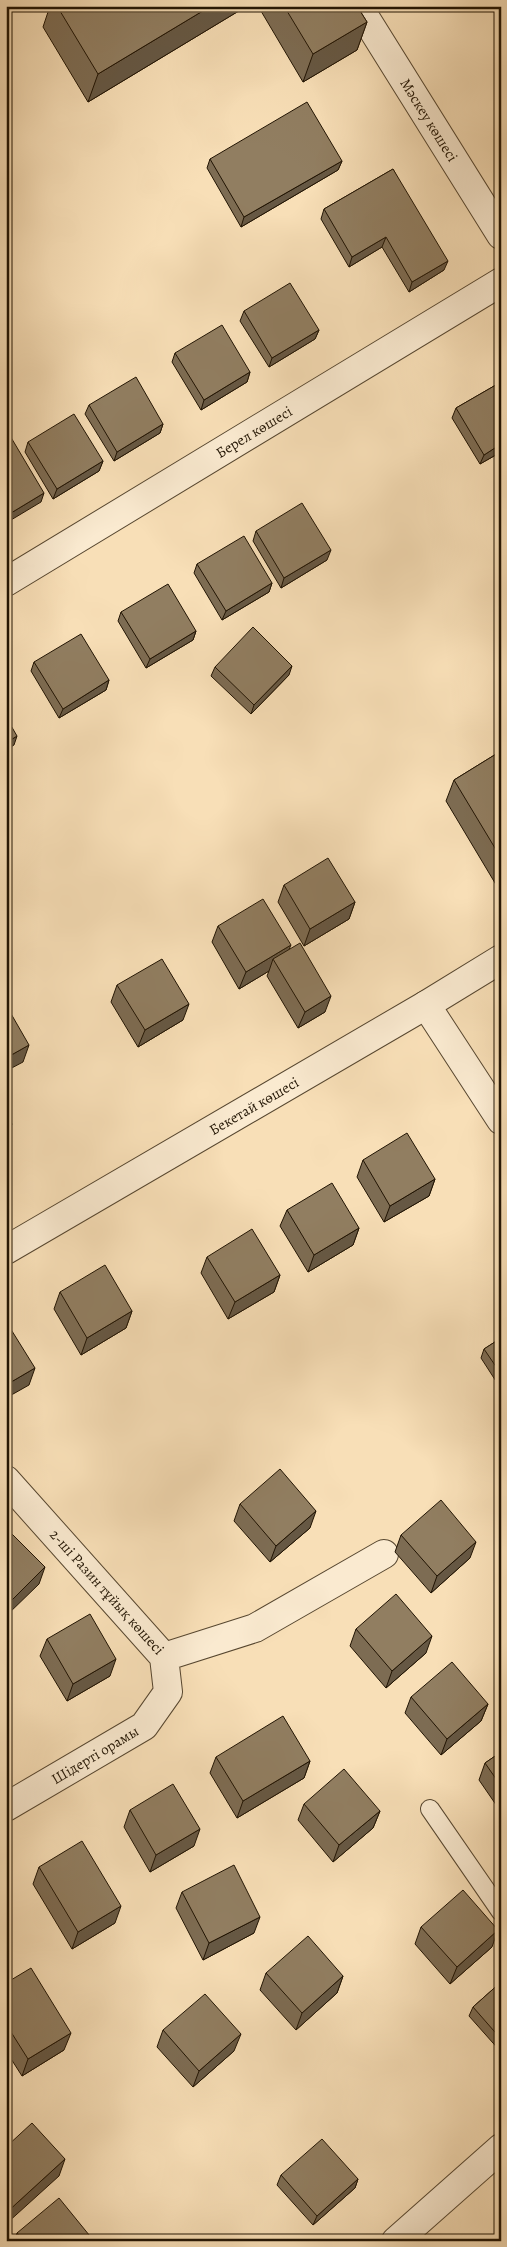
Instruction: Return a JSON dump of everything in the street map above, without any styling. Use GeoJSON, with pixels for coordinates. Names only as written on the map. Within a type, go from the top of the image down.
{"type":"FeatureCollection","features":[{"type":"Feature","properties":{"kind":"street","name":"Мәскеу көшесі"},"geometry":{"type":"LineString","coordinates":[[358,6],[501,235]]}},
{"type":"Feature","properties":{"kind":"street","name":"Берел көшесі"},"geometry":{"type":"LineString","coordinates":[[6,582],[501,282]]}},
{"type":"Feature","properties":{"kind":"street","name":"Бекетай көшесі"},"geometry":{"type":"LineString","coordinates":[[6,1250],[426,1005],[501,959]]}},
{"type":"Feature","properties":{"kind":"street"},"geometry":{"type":"LineString","coordinates":[[426,1005],[501,1120]]}},
{"type":"Feature","properties":{"kind":"street","name":"2-ші Разин тұйық көшесі"},"geometry":{"type":"LineString","coordinates":[[6,1480],[164,1658],[254,1628],[384,1554]]}},
{"type":"Feature","properties":{"kind":"street","name":"Шідерті орамы"},"geometry":{"type":"LineString","coordinates":[[6,1807],[144,1726],[168,1692],[164,1658]]}},
{"type":"Feature","properties":{"kind":"street"},"geometry":{"type":"LineString","coordinates":[[396,2241],[501,2148]]}},
{"type":"Feature","properties":{"kind":"lane"},"geometry":{"type":"LineString","coordinates":[[430,1809],[501,1912]]}},
{"type":"Feature","properties":{"kind":"building"},"geometry":{"type":"Polygon","coordinates":[[[57,6],[211,6],[98,74],[57,6]]]}},
{"type":"Feature","properties":{"kind":"building"},"geometry":{"type":"Polygon","coordinates":[[[284,6],[357,6],[367,22],[313,54],[284,6]]]}},
{"type":"Feature","properties":{"kind":"building"},"geometry":{"type":"Polygon","coordinates":[[[307,102],[342,161],[244,217],[210,159],[307,102]]]}},
{"type":"Feature","properties":{"kind":"building"},"geometry":{"type":"Polygon","coordinates":[[[393,169],[448,261],[412,282],[386,237],[352,257],[324,209],[393,169]]]}},
{"type":"Feature","properties":{"kind":"building"},"geometry":{"type":"Polygon","coordinates":[[[290,283],[319,330],[272,358],[244,311],[290,283]]]}},
{"type":"Feature","properties":{"kind":"building"},"geometry":{"type":"Polygon","coordinates":[[[222,325],[250,372],[204,400],[175,353],[222,325]]]}},
{"type":"Feature","properties":{"kind":"building"},"geometry":{"type":"Polygon","coordinates":[[[136,377],[163,424],[117,452],[89,405],[136,377]]]}},
{"type":"Feature","properties":{"kind":"building"},"geometry":{"type":"Polygon","coordinates":[[[501,382],[501,444],[484,455],[456,408],[501,382]]]}},
{"type":"Feature","properties":{"kind":"building"},"geometry":{"type":"Polygon","coordinates":[[[74,414],[103,461],[57,489],[28,442],[74,414]]]}},
{"type":"Feature","properties":{"kind":"building"},"geometry":{"type":"Polygon","coordinates":[[[6,429],[44,493],[6,516],[6,429]]]}},
{"type":"Feature","properties":{"kind":"building"},"geometry":{"type":"Polygon","coordinates":[[[302,503],[331,550],[284,578],[256,531],[302,503]]]}},
{"type":"Feature","properties":{"kind":"building"},"geometry":{"type":"Polygon","coordinates":[[[244,536],[272,583],[226,611],[197,564],[244,536]]]}},
{"type":"Feature","properties":{"kind":"building"},"geometry":{"type":"Polygon","coordinates":[[[168,584],[196,631],[150,659],[121,612],[168,584]]]}},
{"type":"Feature","properties":{"kind":"building"},"geometry":{"type":"Polygon","coordinates":[[[253,627],[292,666],[254,705],[215,667],[253,627]]]}},
{"type":"Feature","properties":{"kind":"building"},"geometry":{"type":"Polygon","coordinates":[[[81,634],[109,680],[63,709],[34,662],[81,634]]]}},
{"type":"Feature","properties":{"kind":"building"},"geometry":{"type":"Polygon","coordinates":[[[6,717],[17,736],[6,743],[6,717]]]}},
{"type":"Feature","properties":{"kind":"building"},"geometry":{"type":"Polygon","coordinates":[[[501,751],[501,858],[454,780],[501,751]]]}},
{"type":"Feature","properties":{"kind":"building"},"geometry":{"type":"Polygon","coordinates":[[[328,858],[355,902],[310,929],[284,885],[328,858]]]}},
{"type":"Feature","properties":{"kind":"building"},"geometry":{"type":"Polygon","coordinates":[[[263,899],[291,945],[246,972],[218,926],[263,899]]]}},
{"type":"Feature","properties":{"kind":"building"},"geometry":{"type":"Polygon","coordinates":[[[300,943],[331,996],[305,1012],[273,959],[300,943]]]}},
{"type":"Feature","properties":{"kind":"building"},"geometry":{"type":"Polygon","coordinates":[[[162,959],[189,1004],[145,1030],[117,985],[162,959]]]}},
{"type":"Feature","properties":{"kind":"building"},"geometry":{"type":"Polygon","coordinates":[[[6,1005],[29,1045],[6,1058],[6,1005]]]}},
{"type":"Feature","properties":{"kind":"building"},"geometry":{"type":"Polygon","coordinates":[[[6,1113],[12,1124],[6,1127],[6,1113]]]}},
{"type":"Feature","properties":{"kind":"building"},"geometry":{"type":"Polygon","coordinates":[[[407,1133],[435,1179],[390,1206],[363,1160],[407,1133]]]}},
{"type":"Feature","properties":{"kind":"building"},"geometry":{"type":"Polygon","coordinates":[[[332,1183],[359,1228],[314,1255],[287,1210],[332,1183]]]}},
{"type":"Feature","properties":{"kind":"building"},"geometry":{"type":"Polygon","coordinates":[[[252,1229],[280,1275],[235,1302],[207,1257],[252,1229]]]}},
{"type":"Feature","properties":{"kind":"building"},"geometry":{"type":"Polygon","coordinates":[[[105,1265],[132,1311],[87,1338],[60,1292],[105,1265]]]}},
{"type":"Feature","properties":{"kind":"building"},"geometry":{"type":"Polygon","coordinates":[[[6,1323],[35,1368],[6,1385],[6,1323]]]}},
{"type":"Feature","properties":{"kind":"building"},"geometry":{"type":"Polygon","coordinates":[[[501,1338],[501,1374],[484,1349],[501,1338]]]}},
{"type":"Feature","properties":{"kind":"building"},"geometry":{"type":"Polygon","coordinates":[[[280,1469],[316,1511],[276,1546],[240,1504],[280,1469]]]}},
{"type":"Feature","properties":{"kind":"building"},"geometry":{"type":"Polygon","coordinates":[[[441,1500],[476,1542],[437,1576],[401,1535],[441,1500]]]}},
{"type":"Feature","properties":{"kind":"building"},"geometry":{"type":"Polygon","coordinates":[[[7,1529],[45,1567],[8,1604],[6,1602],[7,1529]]]}},
{"type":"Feature","properties":{"kind":"building"},"geometry":{"type":"Polygon","coordinates":[[[396,1594],[432,1636],[392,1671],[356,1629],[396,1594]]]}},
{"type":"Feature","properties":{"kind":"building"},"geometry":{"type":"Polygon","coordinates":[[[90,1614],[116,1659],[73,1684],[47,1639],[90,1614]]]}},
{"type":"Feature","properties":{"kind":"building"},"geometry":{"type":"Polygon","coordinates":[[[452,1662],[488,1704],[447,1739],[411,1697],[452,1662]]]}},
{"type":"Feature","properties":{"kind":"building"},"geometry":{"type":"Polygon","coordinates":[[[283,1716],[310,1761],[243,1801],[216,1757],[283,1716]]]}},
{"type":"Feature","properties":{"kind":"building"},"geometry":{"type":"Polygon","coordinates":[[[501,1752],[501,1786],[485,1763],[501,1752]]]}},
{"type":"Feature","properties":{"kind":"building"},"geometry":{"type":"Polygon","coordinates":[[[344,1769],[380,1811],[339,1845],[304,1804],[344,1769]]]}},
{"type":"Feature","properties":{"kind":"building"},"geometry":{"type":"Polygon","coordinates":[[[173,1784],[200,1829],[156,1855],[130,1810],[173,1784]]]}},
{"type":"Feature","properties":{"kind":"building"},"geometry":{"type":"Polygon","coordinates":[[[82,1841],[121,1906],[78,1932],[39,1867],[82,1841]]]}},
{"type":"Feature","properties":{"kind":"building"},"geometry":{"type":"Polygon","coordinates":[[[234,1865],[260,1917],[209,1943],[182,1892],[234,1865]]]}},
{"type":"Feature","properties":{"kind":"building"},"geometry":{"type":"Polygon","coordinates":[[[463,1890],[498,1930],[457,1967],[421,1927],[463,1890]]]}},
{"type":"Feature","properties":{"kind":"building"},"geometry":{"type":"Polygon","coordinates":[[[308,1936],[343,1976],[302,2013],[266,1973],[308,1936]]]}},
{"type":"Feature","properties":{"kind":"building"},"geometry":{"type":"Polygon","coordinates":[[[31,1968],[71,2033],[28,2059],[6,2024],[6,1983],[31,1968]]]}},
{"type":"Feature","properties":{"kind":"building"},"geometry":{"type":"Polygon","coordinates":[[[501,1982],[501,2039],[473,2007],[501,1982]]]}},
{"type":"Feature","properties":{"kind":"building"},"geometry":{"type":"Polygon","coordinates":[[[205,1994],[241,2034],[199,2071],[163,2030],[205,1994]]]}},
{"type":"Feature","properties":{"kind":"building"},"geometry":{"type":"Polygon","coordinates":[[[32,2123],[65,2159],[6,2213],[6,2147],[32,2123]]]}},
{"type":"Feature","properties":{"kind":"building"},"geometry":{"type":"Polygon","coordinates":[[[322,2139],[358,2179],[317,2216],[281,2175],[322,2139]]]}},
{"type":"Feature","properties":{"kind":"building"},"geometry":{"type":"Polygon","coordinates":[[[59,2198],[94,2241],[23,2241],[17,2233],[59,2198]]]}}]}
